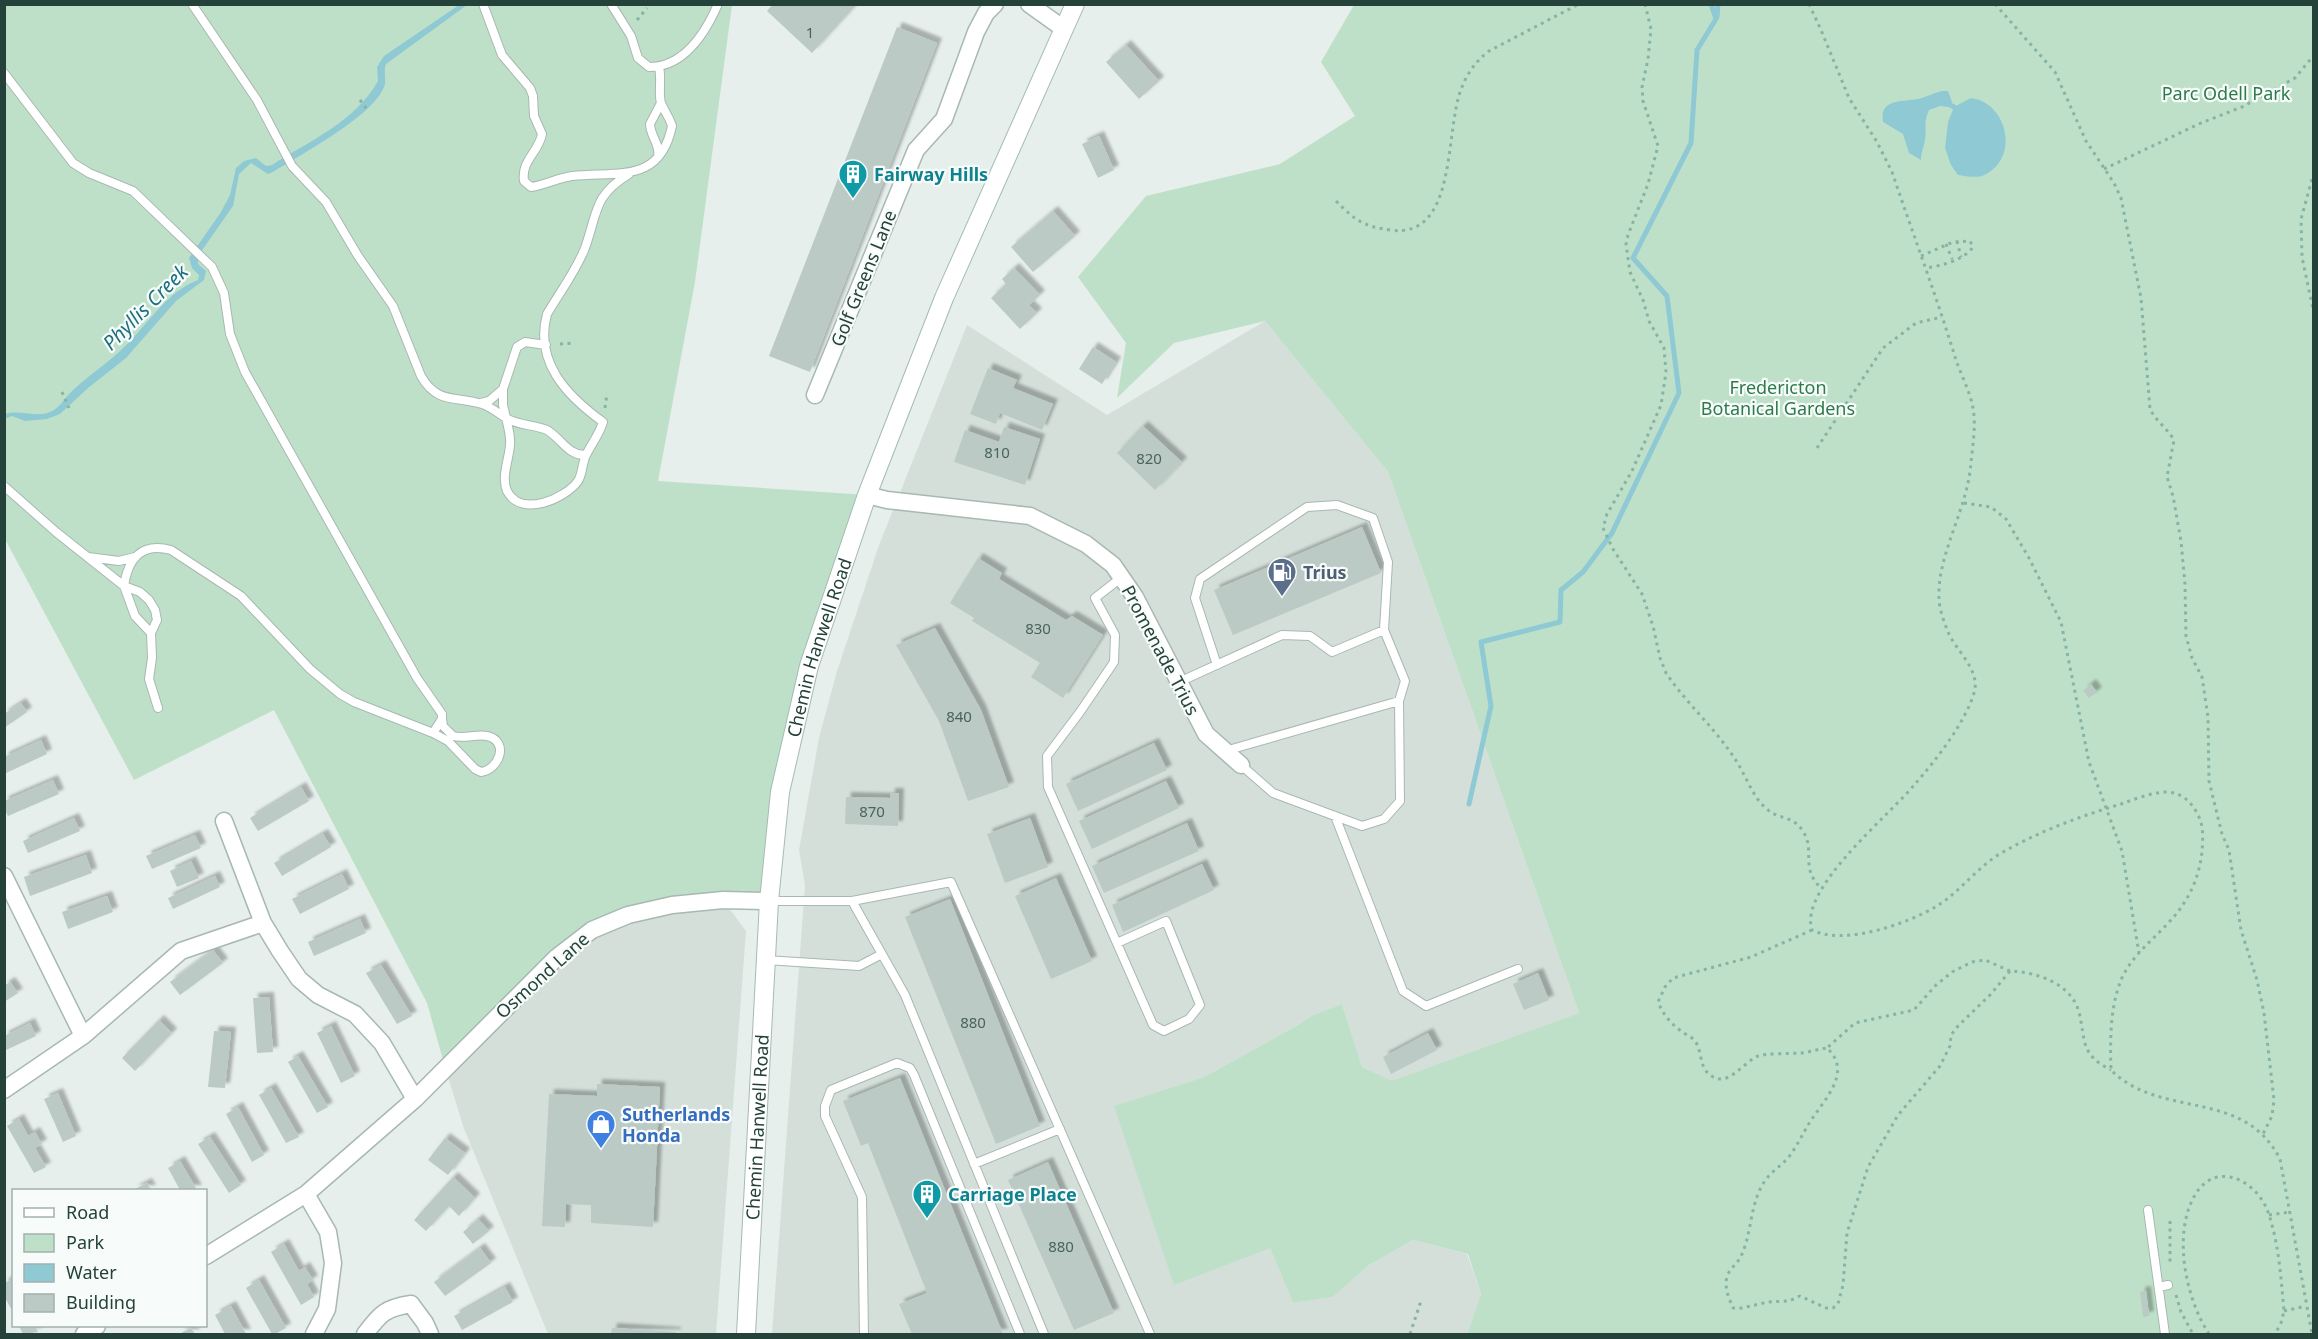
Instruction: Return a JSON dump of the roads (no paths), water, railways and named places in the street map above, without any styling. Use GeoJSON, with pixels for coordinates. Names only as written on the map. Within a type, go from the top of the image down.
{"type":"FeatureCollection","features":[{"type":"Feature","properties":{"kind":"main road","name":"Chemin Hanwell Road"},"geometry":{"type":"LineString","coordinates":[[746,1334],[769,901],[780,792],[809,666],[867,495],[944,298],[1075,4]]}},
{"type":"Feature","properties":{"kind":"street","name":"Golf Greens Lane"},"geometry":{"type":"LineString","coordinates":[[815,395],[916,150],[944,118],[976,32],[986,13],[994,4]]}},
{"type":"Feature","properties":{"kind":"street"},"geometry":{"type":"LineString","coordinates":[[1029,4],[1064,28]]}},
{"type":"Feature","properties":{"kind":"street","name":"Promenade Trius"},"geometry":{"type":"LineString","coordinates":[[867,495],[887,500],[1030,516],[1086,544],[1113,565],[1135,597],[1206,734],[1241,765]]}},
{"type":"Feature","properties":{"kind":"street"},"geometry":{"type":"LineString","coordinates":[[224,821],[263,923],[299,979],[318,996],[355,1014],[382,1042],[415,1099]]}},
{"type":"Feature","properties":{"kind":"street"},"geometry":{"type":"LineString","coordinates":[[4,876],[83,1036]]}},
{"type":"Feature","properties":{"kind":"street","name":"Osmond Lane"},"geometry":{"type":"LineString","coordinates":[[207,1256],[306,1194],[415,1099],[557,957],[592,930],[628,915],[672,906],[723,900],[769,901]]}},
{"type":"Feature","properties":{"kind":"street"},"geometry":{"type":"LineString","coordinates":[[4,1090],[83,1036],[181,951],[263,923]]}},
{"type":"Feature","properties":{"kind":"street"},"geometry":{"type":"LineString","coordinates":[[306,1194],[328,1232],[333,1263],[327,1309],[314,1335]]}},
{"type":"Feature","properties":{"kind":"street"},"geometry":{"type":"LineString","coordinates":[[365,1335],[380,1314],[394,1307],[411,1304],[425,1323],[430,1335]]}},
{"type":"Feature","properties":{"kind":"lane"},"geometry":{"type":"LineString","coordinates":[[192,4],[257,100],[292,166],[326,202],[358,256],[393,306],[427,386],[445,398],[479,403],[489,407],[515,424],[546,430],[573,453],[586,455]]}},
{"type":"Feature","properties":{"kind":"lane"},"geometry":{"type":"LineString","coordinates":[[483,4],[502,55],[530,88],[533,96],[534,116],[542,129],[541,139],[527,160],[524,169],[523,176],[527,184],[536,186],[567,177],[598,173],[629,174]]}},
{"type":"Feature","properties":{"kind":"lane"},"geometry":{"type":"LineString","coordinates":[[611,4],[631,36],[638,57],[649,67],[670,64],[683,56],[693,46],[712,18],[718,4]]}},
{"type":"Feature","properties":{"kind":"lane"},"geometry":{"type":"LineString","coordinates":[[546,345],[525,342],[517,347],[503,389],[503,405],[510,434],[505,482],[507,490],[518,502],[537,505],[548,502],[573,486],[581,475],[586,455],[598,436],[603,422],[573,399],[560,384],[549,361],[544,325],[547,314],[585,248],[599,201],[613,184],[629,174],[640,171],[657,160],[664,151],[672,126],[661,104],[662,83],[658,67]]}},
{"type":"Feature","properties":{"kind":"lane"},"geometry":{"type":"LineString","coordinates":[[4,73],[74,163],[89,174],[133,191],[204,257],[219,279],[224,293],[230,334],[245,372],[417,678],[442,714],[443,726],[453,736],[492,738],[501,748],[498,761],[486,771],[475,769],[448,741],[340,694],[310,669],[241,596],[171,550],[161,547],[153,548],[135,557],[119,561],[87,556]]}},
{"type":"Feature","properties":{"kind":"lane"},"geometry":{"type":"LineString","coordinates":[[657,160],[659,148],[652,136],[650,124],[661,104]]}},
{"type":"Feature","properties":{"kind":"lane"},"geometry":{"type":"LineString","coordinates":[[479,403],[489,401],[503,389]]}},
{"type":"Feature","properties":{"kind":"lane"},"geometry":{"type":"LineString","coordinates":[[4,486],[124,586],[140,592],[149,600],[155,610],[157,620],[150,633],[152,658],[149,680],[158,708]]}},
{"type":"Feature","properties":{"kind":"lane"},"geometry":{"type":"LineString","coordinates":[[1218,665],[1195,598],[1200,579],[1307,507],[1337,504],[1372,518],[1388,562],[1384,630],[1405,681],[1399,701],[1400,801],[1384,819],[1362,826],[1273,794],[1241,765]]}},
{"type":"Feature","properties":{"kind":"lane"},"geometry":{"type":"LineString","coordinates":[[135,557],[129,564],[124,586],[135,616],[150,633]]}},
{"type":"Feature","properties":{"kind":"lane"},"geometry":{"type":"LineString","coordinates":[[1117,943],[1166,921],[1200,1005],[1190,1019],[1164,1031],[1153,1025],[1048,787],[1047,756],[1114,662],[1114,635],[1095,598],[1122,577]]}},
{"type":"Feature","properties":{"kind":"lane"},"geometry":{"type":"LineString","coordinates":[[1179,682],[1282,635],[1310,636],[1332,652],[1384,630]]}},
{"type":"Feature","properties":{"kind":"lane"},"geometry":{"type":"LineString","coordinates":[[1225,751],[1399,701]]}},
{"type":"Feature","properties":{"kind":"lane"},"geometry":{"type":"LineString","coordinates":[[433,733],[442,719]]}},
{"type":"Feature","properties":{"kind":"lane"},"geometry":{"type":"LineString","coordinates":[[1335,816],[1403,991],[1426,1006],[1518,969]]}},
{"type":"Feature","properties":{"kind":"lane"},"geometry":{"type":"LineString","coordinates":[[769,901],[852,901],[951,882],[1150,1335]]}},
{"type":"Feature","properties":{"kind":"lane"},"geometry":{"type":"LineString","coordinates":[[852,901],[905,995],[1044,1335]]}},
{"type":"Feature","properties":{"kind":"lane"},"geometry":{"type":"LineString","coordinates":[[766,960],[859,966],[882,954]]}},
{"type":"Feature","properties":{"kind":"lane"},"geometry":{"type":"LineString","coordinates":[[864,1335],[862,1197],[825,1116],[825,1107],[831,1090],[897,1063],[910,1068],[914,1075],[1020,1335]]}},
{"type":"Feature","properties":{"kind":"lane"},"geometry":{"type":"LineString","coordinates":[[974,1164],[1060,1129]]}},
{"type":"Feature","properties":{"kind":"lane"},"geometry":{"type":"LineString","coordinates":[[2148,1210],[2163,1286],[2165,1335]]}},
{"type":"Feature","properties":{"kind":"lane"},"geometry":{"type":"LineString","coordinates":[[746,1334],[750,1335]]}},
{"type":"Feature","properties":{"kind":"water"},"geometry":{"type":"Polygon","coordinates":[[[459,5],[467,5],[386,64],[384,87],[366,110],[351,122],[273,172],[268,174],[251,163],[239,174],[233,206],[198,256],[198,264],[206,271],[204,280],[176,301],[126,358],[60,414],[47,419],[25,421],[12,416],[5,419],[5,414],[16,412],[45,414],[56,408],[129,342],[165,302],[175,293],[198,280],[199,275],[192,268],[189,258],[230,195],[236,168],[244,161],[256,158],[266,166],[272,165],[344,119],[357,108],[378,81],[377,67],[384,56],[459,5]]]}},
{"type":"Feature","properties":{"kind":"water"},"geometry":{"type":"Polygon","coordinates":[[[1948,91],[1952,102],[1948,107],[1940,106],[1929,110],[1921,160],[1909,153],[1903,134],[1883,122],[1883,114],[1888,105],[1893,103],[1918,99],[1948,91]]]}},
{"type":"Feature","properties":{"kind":"water"},"geometry":{"type":"Polygon","coordinates":[[[1971,98],[1984,102],[1994,110],[2005,133],[2002,158],[1994,169],[1976,177],[1958,175],[1951,165],[1945,148],[1948,122],[1954,107],[1971,98]]]}},
{"type":"Feature","properties":{"kind":"waterway"},"geometry":{"type":"LineString","coordinates":[[1469,804],[1491,706],[1481,642],[1560,622],[1561,590],[1583,572],[1612,533],[1679,393],[1667,296],[1633,258],[1691,143],[1697,50],[1716,19],[1711,4]]}},
{"type":"Feature","properties":{"kind":"waterway"},"geometry":{"type":"LineString","coordinates":[[1717,17],[1718,4]]}},
{"type":"Feature","properties":{"kind":"waterway"},"geometry":{"type":"LineString","coordinates":[[1950,105],[1954,107]]}},
{"type":"Feature","properties":{"kind":"place","name":"Fairway Hills"},"geometry":{"type":"Point","coordinates":[853,200]}},
{"type":"Feature","properties":{"kind":"place","name":"Trius"},"geometry":{"type":"Point","coordinates":[1282,598]}},
{"type":"Feature","properties":{"kind":"place","name":"Sutherlands Honda"},"geometry":{"type":"Point","coordinates":[601,1150]}},
{"type":"Feature","properties":{"kind":"place","name":"Carriage Place"},"geometry":{"type":"Point","coordinates":[927,1220]}},
{"type":"Feature","properties":{"kind":"park label","name":"Parc Odell Park"},"geometry":{"type":"Point","coordinates":[2226,93]}},
{"type":"Feature","properties":{"kind":"park label","name":"Fredericton Botanical Gardens"},"geometry":{"type":"Point","coordinates":[1778,397]}},
{"type":"Feature","properties":{"kind":"water label","name":"Phyllis Creek"},"geometry":{"type":"Point","coordinates":[145,307]}}]}
